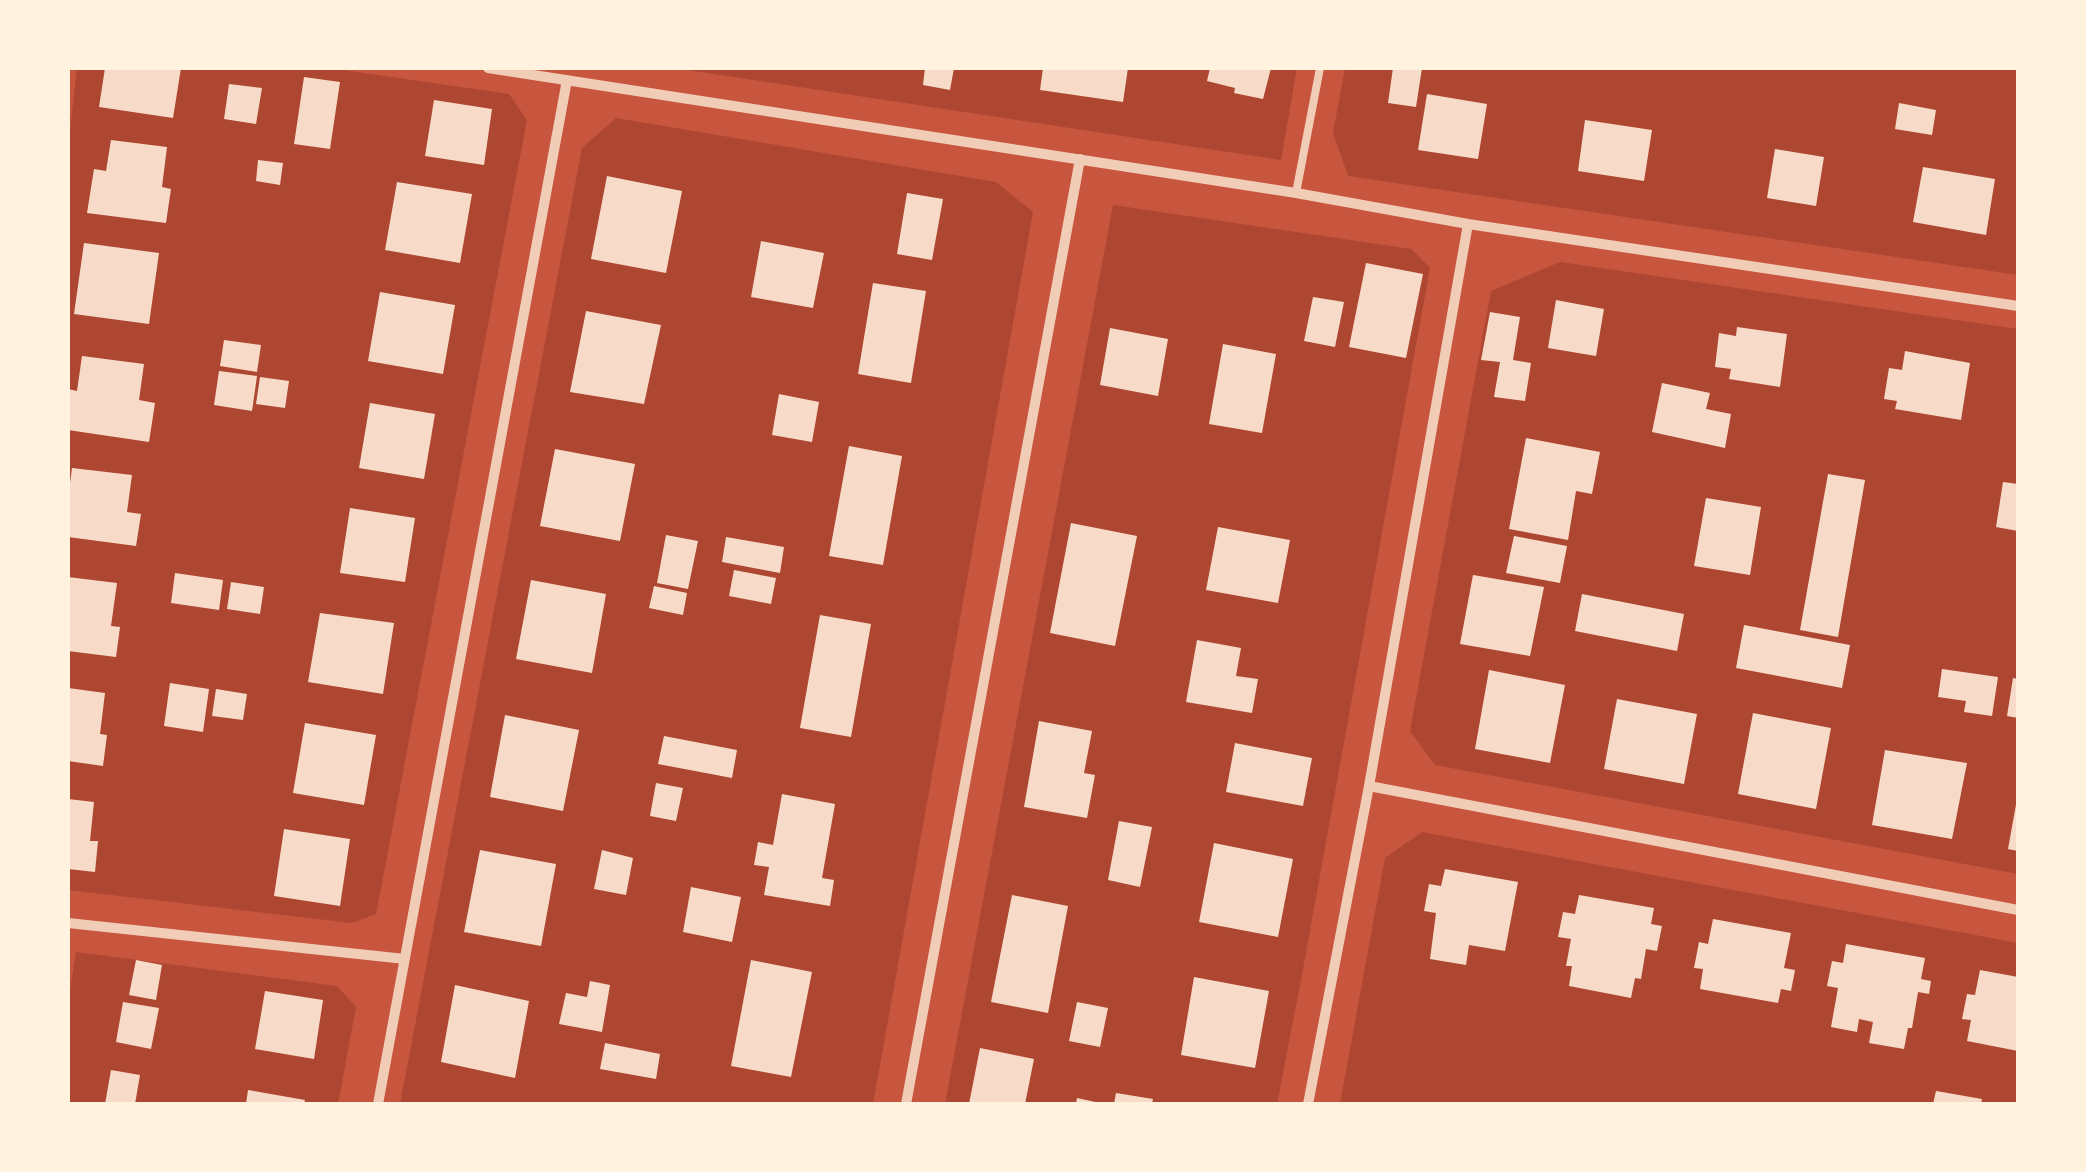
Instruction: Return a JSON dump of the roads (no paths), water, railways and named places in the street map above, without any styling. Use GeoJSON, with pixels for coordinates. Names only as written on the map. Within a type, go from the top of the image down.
{"type":"FeatureCollection","features":[{"type":"Feature","properties":{"kind":"street"},"geometry":{"type":"LineString","coordinates":[[488,68],[1296,193],[1468,224],[2018,306]]}},
{"type":"Feature","properties":{"kind":"street"},"geometry":{"type":"LineString","coordinates":[[378,1104],[567,80]]}},
{"type":"Feature","properties":{"kind":"street"},"geometry":{"type":"LineString","coordinates":[[906,1104],[1080,159]]}},
{"type":"Feature","properties":{"kind":"street"},"geometry":{"type":"LineString","coordinates":[[1308,1104],[1369,786],[1468,224]]}},
{"type":"Feature","properties":{"kind":"street"},"geometry":{"type":"LineString","coordinates":[[1369,786],[2018,910]]}},
{"type":"Feature","properties":{"kind":"street"},"geometry":{"type":"LineString","coordinates":[[68,923],[405,959]]}},
{"type":"Feature","properties":{"kind":"lane"},"geometry":{"type":"LineString","coordinates":[[1296,193],[1320,68]]}}]}
